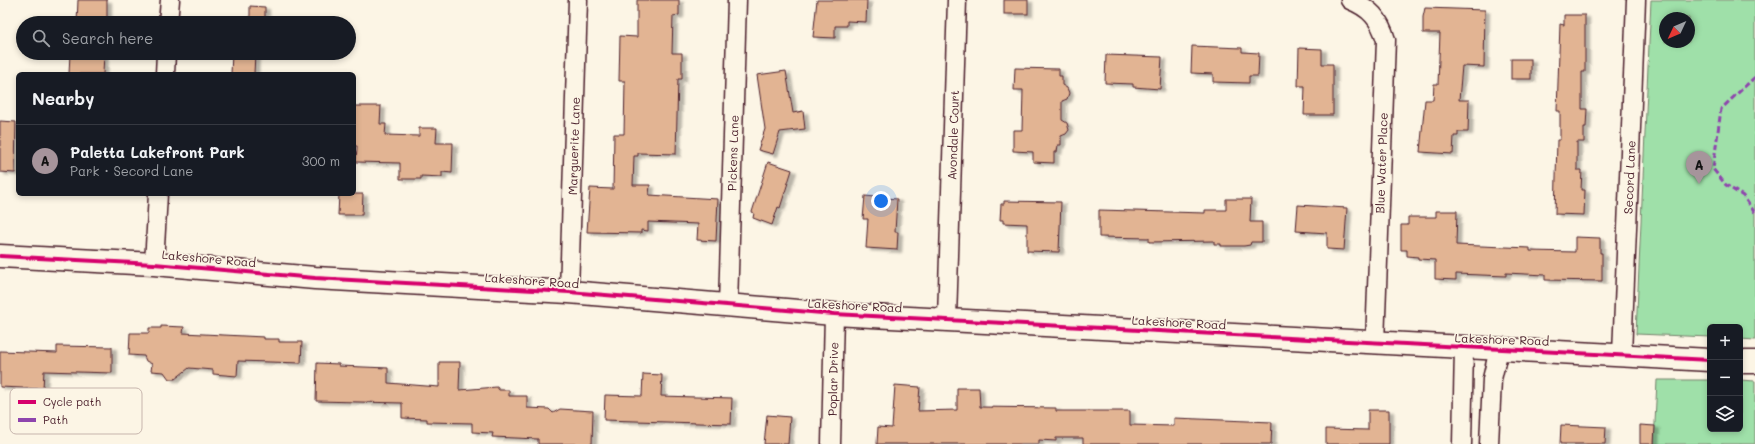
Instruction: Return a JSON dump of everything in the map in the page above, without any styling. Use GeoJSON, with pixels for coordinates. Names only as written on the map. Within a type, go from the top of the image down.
{"type":"FeatureCollection","features":[{"type":"Feature","properties":{"kind":"main road","name":"Lakeshore Road"},"geometry":{"type":"LineString","coordinates":[[0,256],[154,264],[315,278],[569,292],[834,314],[1707,360]]}},
{"type":"Feature","properties":{"kind":"street"},"geometry":{"type":"LineString","coordinates":[[169,16],[170,0]]}},
{"type":"Feature","properties":{"kind":"street","name":"Marguerite Lane"},"geometry":{"type":"LineString","coordinates":[[569,292],[578,0]]}},
{"type":"Feature","properties":{"kind":"street","name":"Pickens Lane"},"geometry":{"type":"LineString","coordinates":[[728,306],[737,0]]}},
{"type":"Feature","properties":{"kind":"street","name":"Avondale Court"},"geometry":{"type":"LineString","coordinates":[[948,319],[957,0]]}},
{"type":"Feature","properties":{"kind":"street","name":"Blue Water Place"},"geometry":{"type":"LineString","coordinates":[[1350,0],[1373,13],[1382,27],[1386,40],[1376,343]]}},
{"type":"Feature","properties":{"kind":"street","name":"Secord Lane"},"geometry":{"type":"LineString","coordinates":[[1622,355],[1636,0]]}},
{"type":"Feature","properties":{"kind":"street"},"geometry":{"type":"LineString","coordinates":[[165,72],[166,60]]}},
{"type":"Feature","properties":{"kind":"street"},"geometry":{"type":"LineString","coordinates":[[154,264],[158,196]]}},
{"type":"Feature","properties":{"kind":"street","name":"Poplar Drive"},"geometry":{"type":"LineString","coordinates":[[831,444],[834,314]]}},
{"type":"Feature","properties":{"kind":"street"},"geometry":{"type":"LineString","coordinates":[[1462,444],[1464,348]]}},
{"type":"Feature","properties":{"kind":"street"},"geometry":{"type":"LineString","coordinates":[[1490,444],[1492,379],[1499,349]]}},
{"type":"Feature","properties":{"kind":"green space"},"geometry":{"type":"Polygon","coordinates":[[[1651,0],[1755,0],[1755,340],[1743,339],[1743,324],[1707,324],[1707,337],[1636,334],[1651,0]]]}},
{"type":"Feature","properties":{"kind":"green space"},"geometry":{"type":"Polygon","coordinates":[[[1657,380],[1707,380],[1707,432],[1743,432],[1743,380],[1755,381],[1755,444],[1654,444],[1657,380]]]}},
{"type":"Feature","properties":{"kind":"building"},"geometry":{"type":"Polygon","coordinates":[[[78,0],[107,0],[107,16],[77,16],[78,0]]]}},
{"type":"Feature","properties":{"kind":"building"},"geometry":{"type":"Polygon","coordinates":[[[637,0],[679,0],[679,15],[673,16],[672,53],[682,53],[682,79],[678,79],[676,154],[638,153],[638,156],[634,156],[633,185],[650,185],[649,195],[718,199],[716,241],[697,240],[698,224],[648,222],[648,231],[641,230],[641,233],[587,232],[590,188],[613,189],[614,134],[624,134],[625,81],[619,81],[620,36],[637,37],[637,0]]]}},
{"type":"Feature","properties":{"kind":"building"},"geometry":{"type":"Polygon","coordinates":[[[817,0],[867,0],[866,22],[847,21],[847,26],[835,26],[835,38],[813,37],[817,0]]]}},
{"type":"Feature","properties":{"kind":"building"},"geometry":{"type":"Polygon","coordinates":[[[1004,0],[1028,0],[1028,14],[1004,14],[1004,0]]]}},
{"type":"Feature","properties":{"kind":"building"},"geometry":{"type":"Polygon","coordinates":[[[250,6],[265,7],[265,16],[250,16],[250,6]]]}},
{"type":"Feature","properties":{"kind":"building"},"geometry":{"type":"Polygon","coordinates":[[[1425,8],[1485,10],[1484,67],[1462,66],[1459,100],[1469,100],[1468,132],[1458,132],[1458,136],[1454,136],[1453,154],[1420,152],[1425,100],[1433,100],[1434,84],[1438,84],[1440,33],[1423,33],[1423,17],[1425,8]]]}},
{"type":"Feature","properties":{"kind":"building"},"geometry":{"type":"Polygon","coordinates":[[[1564,15],[1585,15],[1585,72],[1582,72],[1582,109],[1587,109],[1586,127],[1584,127],[1584,142],[1577,142],[1577,170],[1582,170],[1581,190],[1585,190],[1584,215],[1555,214],[1557,140],[1560,140],[1560,111],[1557,111],[1560,24],[1564,25],[1564,15]]]}},
{"type":"Feature","properties":{"kind":"building"},"geometry":{"type":"Polygon","coordinates":[[[1192,46],[1242,48],[1242,52],[1259,53],[1258,76],[1249,76],[1249,83],[1213,82],[1213,74],[1191,73],[1192,46]]]}},
{"type":"Feature","properties":{"kind":"building"},"geometry":{"type":"Polygon","coordinates":[[[1299,48],[1322,49],[1322,64],[1333,64],[1333,115],[1304,115],[1305,86],[1298,86],[1299,48]]]}},
{"type":"Feature","properties":{"kind":"building"},"geometry":{"type":"Polygon","coordinates":[[[1106,55],[1162,57],[1160,89],[1133,87],[1133,84],[1105,83],[1106,55]]]}},
{"type":"Feature","properties":{"kind":"building"},"geometry":{"type":"Polygon","coordinates":[[[1511,59],[1531,59],[1531,79],[1511,79],[1511,59]]]}},
{"type":"Feature","properties":{"kind":"building"},"geometry":{"type":"Polygon","coordinates":[[[70,60],[104,60],[103,72],[69,72],[70,60]]]}},
{"type":"Feature","properties":{"kind":"building"},"geometry":{"type":"Polygon","coordinates":[[[232,60],[255,60],[254,72],[231,72],[232,60]]]}},
{"type":"Feature","properties":{"kind":"building"},"geometry":{"type":"Polygon","coordinates":[[[1015,68],[1059,69],[1059,76],[1062,76],[1062,85],[1067,88],[1069,93],[1067,99],[1062,101],[1062,120],[1067,123],[1069,130],[1066,134],[1061,136],[1061,145],[1058,145],[1057,152],[1054,152],[1054,163],[1033,162],[1033,152],[1013,151],[1013,130],[1022,130],[1023,90],[1014,90],[1015,68]]]}},
{"type":"Feature","properties":{"kind":"building"},"geometry":{"type":"Polygon","coordinates":[[[786,71],[793,113],[803,111],[805,129],[780,132],[773,154],[758,150],[765,129],[757,75],[786,71]]]}},
{"type":"Feature","properties":{"kind":"building"},"geometry":{"type":"Polygon","coordinates":[[[356,106],[381,106],[380,124],[386,124],[385,135],[419,136],[419,128],[437,128],[436,143],[453,143],[452,173],[442,172],[442,177],[421,176],[421,179],[400,179],[400,163],[356,162],[356,106]]]}},
{"type":"Feature","properties":{"kind":"building"},"geometry":{"type":"Polygon","coordinates":[[[0,121],[16,122],[15,173],[0,172],[0,121]]]}},
{"type":"Feature","properties":{"kind":"building"},"geometry":{"type":"Polygon","coordinates":[[[768,162],[792,170],[780,208],[778,207],[772,225],[753,218],[754,213],[752,212],[768,162]]]}},
{"type":"Feature","properties":{"kind":"building"},"geometry":{"type":"Polygon","coordinates":[[[356,194],[363,194],[362,215],[338,215],[339,196],[356,196],[356,194]]]}},
{"type":"Feature","properties":{"kind":"building"},"geometry":{"type":"Polygon","coordinates":[[[865,196],[897,199],[895,232],[898,232],[897,250],[866,248],[868,219],[863,219],[865,196]]]}},
{"type":"Feature","properties":{"kind":"building"},"geometry":{"type":"Polygon","coordinates":[[[1226,199],[1251,199],[1250,222],[1262,222],[1262,242],[1251,242],[1250,245],[1244,246],[1221,246],[1221,244],[1214,244],[1214,241],[1149,242],[1149,238],[1099,237],[1099,210],[1205,213],[1205,210],[1226,210],[1226,199]]]}},
{"type":"Feature","properties":{"kind":"building"},"geometry":{"type":"Polygon","coordinates":[[[1004,201],[1061,202],[1059,252],[1027,251],[1027,224],[1003,223],[1003,220],[1000,220],[1001,204],[1004,204],[1004,201]]]}},
{"type":"Feature","properties":{"kind":"building"},"geometry":{"type":"Polygon","coordinates":[[[1298,205],[1347,208],[1344,250],[1327,249],[1327,233],[1296,231],[1298,205]]]}},
{"type":"Feature","properties":{"kind":"building"},"geometry":{"type":"Polygon","coordinates":[[[1436,211],[1457,211],[1456,245],[1530,248],[1530,251],[1575,252],[1575,237],[1600,238],[1600,253],[1602,253],[1602,281],[1545,280],[1545,275],[1506,273],[1506,276],[1456,274],[1456,280],[1435,279],[1435,260],[1418,259],[1418,257],[1407,256],[1407,250],[1401,250],[1401,225],[1408,225],[1408,217],[1436,217],[1436,211]]]}},
{"type":"Feature","properties":{"kind":"building"},"geometry":{"type":"Polygon","coordinates":[[[161,326],[184,327],[183,333],[264,337],[264,339],[279,339],[279,342],[302,342],[301,363],[238,361],[237,376],[213,374],[213,370],[189,368],[175,379],[169,379],[164,372],[151,371],[152,364],[146,361],[144,356],[129,355],[130,333],[149,333],[149,328],[161,328],[161,326]]]}},
{"type":"Feature","properties":{"kind":"building"},"geometry":{"type":"Polygon","coordinates":[[[57,346],[112,347],[112,373],[44,371],[43,388],[0,387],[0,351],[57,353],[57,346]]]}},
{"type":"Feature","properties":{"kind":"building"},"geometry":{"type":"Polygon","coordinates":[[[439,362],[460,362],[459,390],[497,387],[499,390],[509,390],[509,396],[527,396],[527,408],[549,409],[553,413],[560,409],[593,411],[592,444],[538,444],[538,439],[492,437],[493,433],[472,432],[472,423],[427,422],[427,419],[402,418],[402,403],[316,401],[317,363],[339,364],[339,366],[388,368],[388,383],[439,387],[439,362]]]}},
{"type":"Feature","properties":{"kind":"building"},"geometry":{"type":"Polygon","coordinates":[[[643,374],[662,375],[661,396],[732,398],[731,424],[604,420],[605,395],[642,396],[643,374]]]}},
{"type":"Feature","properties":{"kind":"building"},"geometry":{"type":"Polygon","coordinates":[[[895,385],[920,387],[918,411],[957,410],[957,388],[979,388],[980,407],[1056,408],[1056,411],[1130,411],[1130,425],[1174,426],[1174,418],[1272,422],[1271,444],[1083,444],[1083,438],[1056,438],[1056,441],[1039,440],[1039,444],[877,444],[878,427],[892,428],[895,385]]]}},
{"type":"Feature","properties":{"kind":"building"},"geometry":{"type":"Polygon","coordinates":[[[1368,410],[1389,410],[1389,444],[1326,444],[1326,429],[1368,430],[1368,410]]]}},
{"type":"Feature","properties":{"kind":"building"},"geometry":{"type":"Polygon","coordinates":[[[767,415],[790,417],[788,444],[764,444],[767,415]]]}},
{"type":"Feature","properties":{"kind":"building"},"geometry":{"type":"Polygon","coordinates":[[[1561,425],[1606,427],[1605,444],[1560,444],[1561,425]]]}},
{"type":"Feature","properties":{"kind":"building"},"geometry":{"type":"Polygon","coordinates":[[[1640,425],[1655,426],[1654,444],[1640,444],[1640,425]]]}},
{"type":"Feature","properties":{"kind":"marked path"},"geometry":{"type":"LineString","coordinates":[[1755,77],[1721,109],[1713,169],[1726,185],[1743,196],[1755,213]]}},
{"type":"Feature","properties":{"kind":"cycle path"},"geometry":{"type":"LineString","coordinates":[[0,256],[154,264],[315,278],[569,292],[834,314],[1707,360]]}},
{"type":"Feature","properties":{"kind":"place","name":"Paletta Lakefront Park"},"geometry":{"type":"Point","coordinates":[1699,184]}}]}
